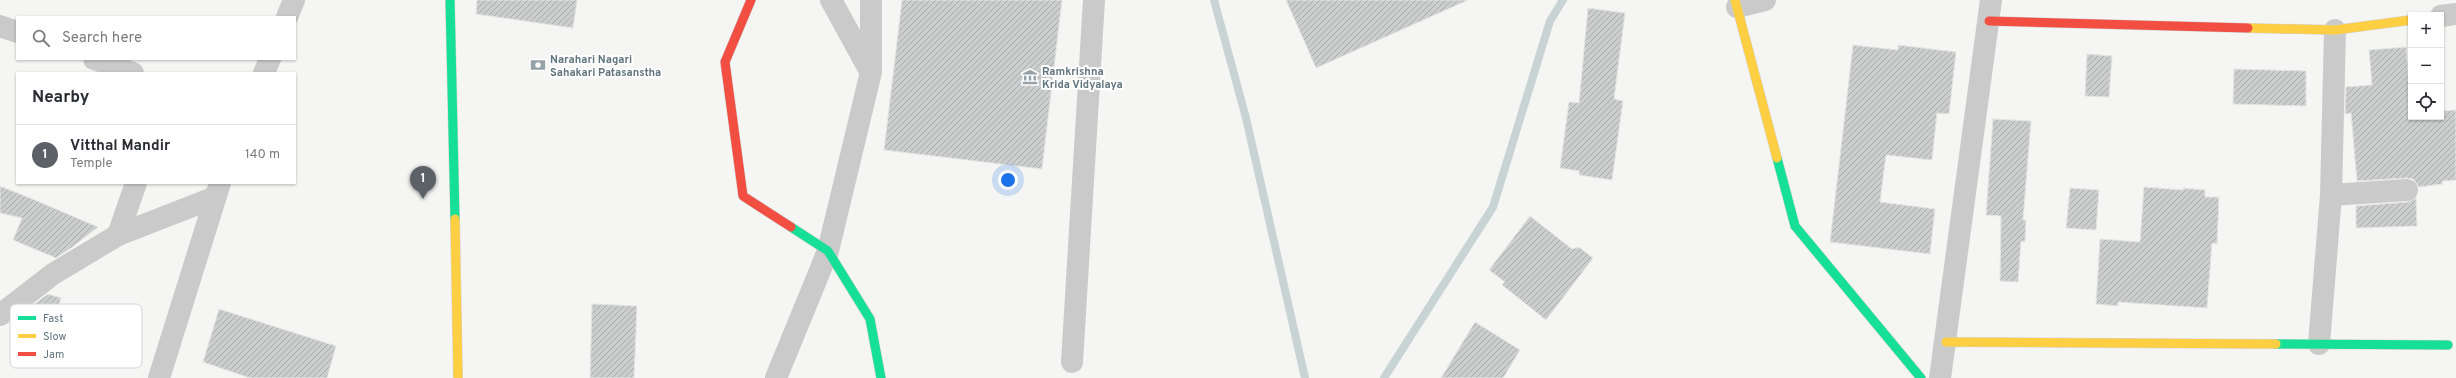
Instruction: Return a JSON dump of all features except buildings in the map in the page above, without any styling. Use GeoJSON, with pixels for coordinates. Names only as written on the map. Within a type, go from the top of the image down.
{"type":"FeatureCollection","features":[{"type":"Feature","properties":{"kind":"street"},"geometry":{"type":"LineString","coordinates":[[287,16],[294,0]]}},
{"type":"Feature","properties":{"kind":"street"},"geometry":{"type":"LineString","coordinates":[[450,0],[458,378]]}},
{"type":"Feature","properties":{"kind":"street"},"geometry":{"type":"LineString","coordinates":[[751,0],[725,62],[743,196],[828,251],[870,319],[881,378]]}},
{"type":"Feature","properties":{"kind":"street"},"geometry":{"type":"LineString","coordinates":[[831,0],[871,72]]}},
{"type":"Feature","properties":{"kind":"street"},"geometry":{"type":"LineString","coordinates":[[776,378],[828,251],[871,72],[871,0]]}},
{"type":"Feature","properties":{"kind":"street"},"geometry":{"type":"LineString","coordinates":[[1072,362],[1094,0]]}},
{"type":"Feature","properties":{"kind":"street"},"geometry":{"type":"LineString","coordinates":[[1765,0],[1736,4],[1795,226],[1920,378]]}},
{"type":"Feature","properties":{"kind":"street"},"geometry":{"type":"LineString","coordinates":[[1940,378],[1990,10],[2335,30],[2408,20]]}},
{"type":"Feature","properties":{"kind":"street"},"geometry":{"type":"LineString","coordinates":[[2444,16],[2456,14]]}},
{"type":"Feature","properties":{"kind":"street"},"geometry":{"type":"LineString","coordinates":[[0,26],[16,32]]}},
{"type":"Feature","properties":{"kind":"street"},"geometry":{"type":"LineString","coordinates":[[2319,344],[2331,195],[2335,30]]}},
{"type":"Feature","properties":{"kind":"street"},"geometry":{"type":"LineString","coordinates":[[97,60],[131,72]]}},
{"type":"Feature","properties":{"kind":"street"},"geometry":{"type":"LineString","coordinates":[[264,72],[270,60]]}},
{"type":"Feature","properties":{"kind":"street"},"geometry":{"type":"LineString","coordinates":[[118,235],[136,184]]}},
{"type":"Feature","properties":{"kind":"street"},"geometry":{"type":"LineString","coordinates":[[2331,195],[2407,190]]}},
{"type":"Feature","properties":{"kind":"street"},"geometry":{"type":"LineString","coordinates":[[14,304],[53,274],[118,235],[216,191]]}},
{"type":"Feature","properties":{"kind":"street"},"geometry":{"type":"LineString","coordinates":[[159,378],[216,191]]}},
{"type":"Feature","properties":{"kind":"street"},"geometry":{"type":"LineString","coordinates":[[0,315],[10,307]]}},
{"type":"Feature","properties":{"kind":"street"},"geometry":{"type":"LineString","coordinates":[[1946,342],[2448,345]]}},
{"type":"Feature","properties":{"kind":"waterway"},"geometry":{"type":"LineString","coordinates":[[1214,0],[1246,118],[1305,378]]}},
{"type":"Feature","properties":{"kind":"waterway"},"geometry":{"type":"LineString","coordinates":[[1384,378],[1493,207],[1550,21],[1563,0]]}},
{"type":"Feature","properties":{"kind":"traffic: fast"},"geometry":{"type":"LineString","coordinates":[[450,0],[455,219]]}},
{"type":"Feature","properties":{"kind":"traffic: fast"},"geometry":{"type":"LineString","coordinates":[[1777,158],[1795,226],[1921,378]]}},
{"type":"Feature","properties":{"kind":"traffic: fast"},"geometry":{"type":"LineString","coordinates":[[791,227],[828,251],[870,319],[881,378]]}},
{"type":"Feature","properties":{"kind":"traffic: fast"},"geometry":{"type":"LineString","coordinates":[[2276,344],[2448,345]]}},
{"type":"Feature","properties":{"kind":"traffic: slow"},"geometry":{"type":"LineString","coordinates":[[1735,0],[1777,158]]}},
{"type":"Feature","properties":{"kind":"traffic: slow"},"geometry":{"type":"LineString","coordinates":[[2248,28],[2335,30],[2408,20]]}},
{"type":"Feature","properties":{"kind":"traffic: slow"},"geometry":{"type":"LineString","coordinates":[[455,219],[458,378]]}},
{"type":"Feature","properties":{"kind":"traffic: slow"},"geometry":{"type":"LineString","coordinates":[[1946,342],[2276,344]]}},
{"type":"Feature","properties":{"kind":"traffic: jam"},"geometry":{"type":"LineString","coordinates":[[751,0],[725,62],[743,196],[791,227]]}},
{"type":"Feature","properties":{"kind":"traffic: jam"},"geometry":{"type":"LineString","coordinates":[[1989,21],[2248,28]]}},
{"type":"Feature","properties":{"kind":"place","name":"Narahari Nagari Sahakari Patasanstha"},"geometry":{"type":"Point","coordinates":[538,65]}},
{"type":"Feature","properties":{"kind":"place","name":"Ramkrishna Krida Vidyalaya"},"geometry":{"type":"Point","coordinates":[1030,77]}},
{"type":"Feature","properties":{"kind":"place","name":"Vitthal Mandir"},"geometry":{"type":"Point","coordinates":[423,199]}}]}
